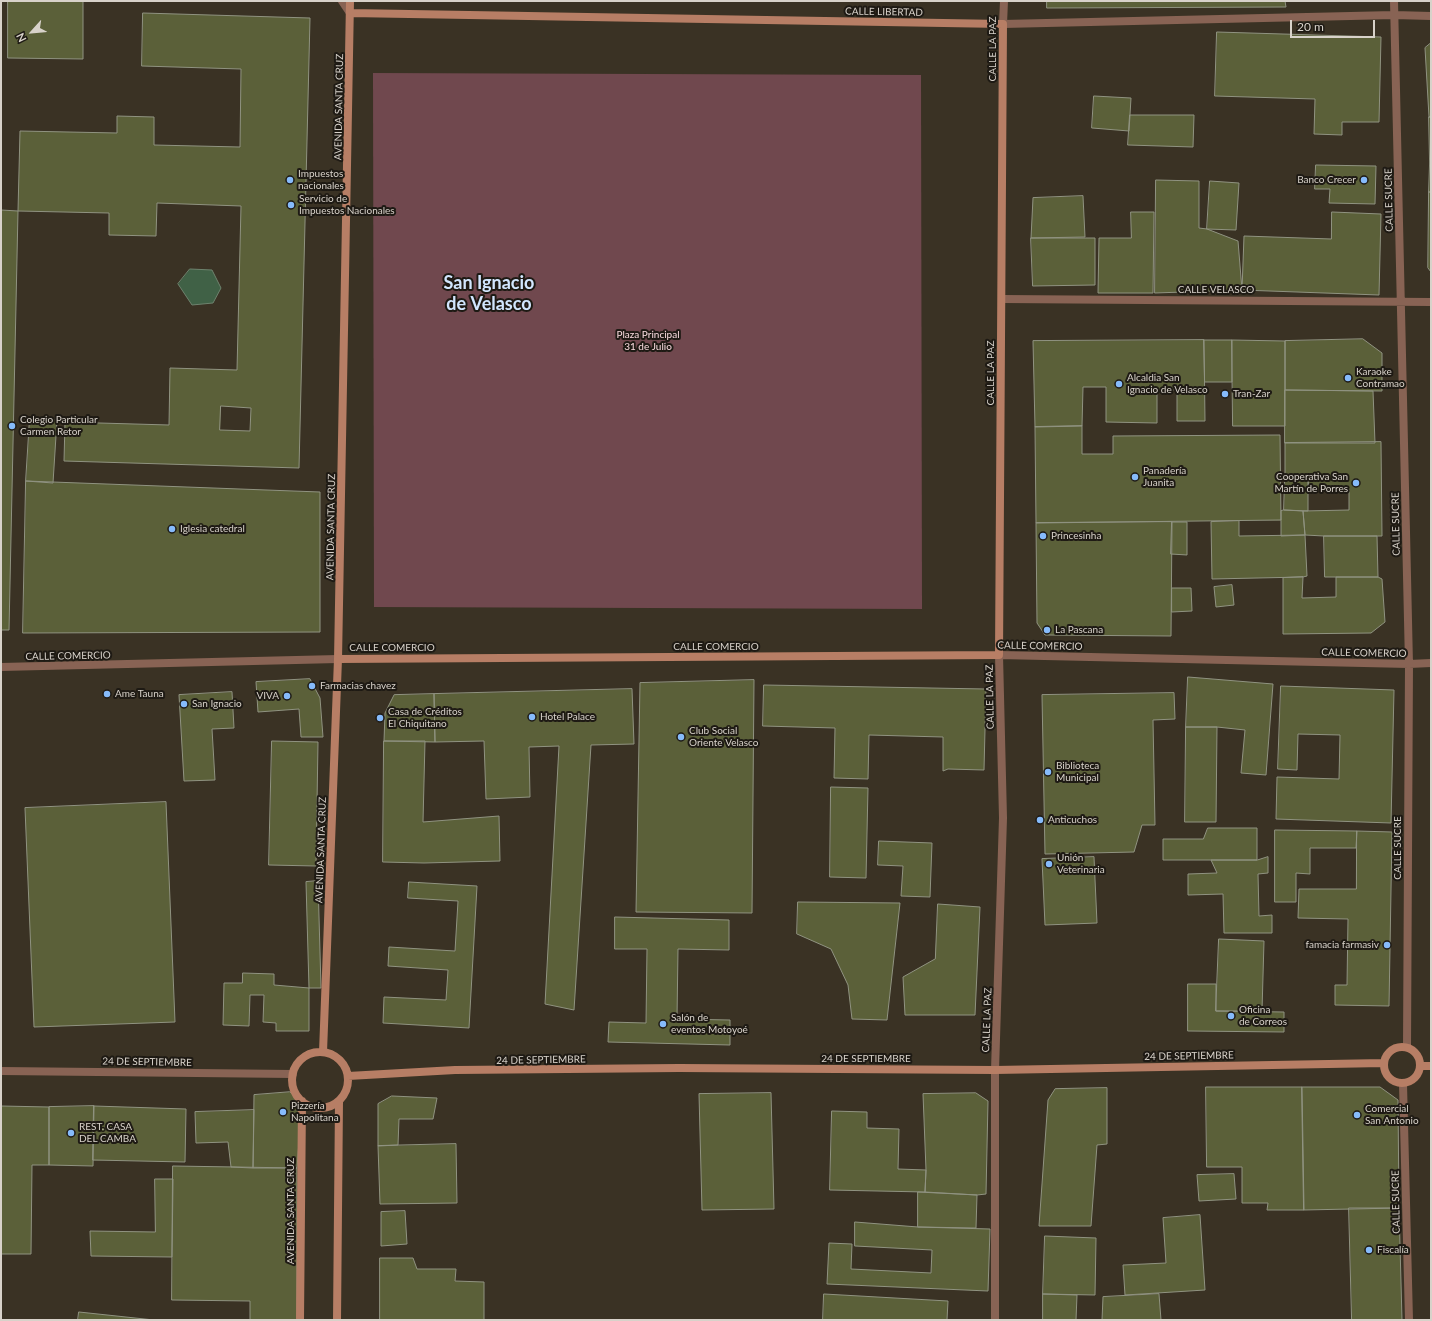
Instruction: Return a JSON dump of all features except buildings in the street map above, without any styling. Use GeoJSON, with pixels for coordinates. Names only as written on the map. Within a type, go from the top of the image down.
{"type":"FeatureCollection","features":[{"type":"Feature","properties":{"kind":"main road","name":"AVENIDA SANTA CRUZ"},"geometry":{"type":"LineString","coordinates":[[323,1052],[338,658],[350,1]]}},
{"type":"Feature","properties":{"kind":"main road","name":"CALLE LIBERTAD"},"geometry":{"type":"LineString","coordinates":[[350,13],[1003,24]]}},
{"type":"Feature","properties":{"kind":"main road","name":"CALLE LA PAZ"},"geometry":{"type":"LineString","coordinates":[[999,655],[1003,24]]}},
{"type":"Feature","properties":{"kind":"main road","name":"CALLE COMERCIO"},"geometry":{"type":"LineString","coordinates":[[338,658],[999,655]]}},
{"type":"Feature","properties":{"kind":"main road"},"geometry":{"type":"LineString","coordinates":[[1396,1047],[1406,1047],[1413,1050],[1418,1056],[1421,1066],[1418,1075],[1411,1081],[1403,1084],[1394,1082],[1386,1074],[1384,1063],[1388,1053],[1396,1047]]}},
{"type":"Feature","properties":{"kind":"main road"},"geometry":{"type":"LineString","coordinates":[[315,1052],[323,1052],[332,1055],[345,1067],[348,1076],[348,1085],[344,1094],[338,1101],[324,1108],[316,1108],[302,1101],[297,1096],[292,1081],[296,1066],[300,1060],[315,1052]]}},
{"type":"Feature","properties":{"kind":"main road","name":"24 DE SEPTIEMBRE"},"geometry":{"type":"LineString","coordinates":[[348,1076],[463,1070],[671,1068],[995,1070],[1384,1063]]}},
{"type":"Feature","properties":{"kind":"main road"},"geometry":{"type":"LineString","coordinates":[[1421,1066],[1431,1066]]}},
{"type":"Feature","properties":{"kind":"main road","name":"AVENIDA SANTA CRUZ"},"geometry":{"type":"LineString","coordinates":[[300,1320],[302,1101]]}},
{"type":"Feature","properties":{"kind":"main road"},"geometry":{"type":"LineString","coordinates":[[337,1320],[338,1101]]}},
{"type":"Feature","properties":{"kind":"street"},"geometry":{"type":"LineString","coordinates":[[342,1],[350,13]]}},
{"type":"Feature","properties":{"kind":"street","name":"CALLE LA PAZ"},"geometry":{"type":"LineString","coordinates":[[1003,24],[1004,1]]}},
{"type":"Feature","properties":{"kind":"street","name":"CALLE SUCRE"},"geometry":{"type":"LineString","coordinates":[[1394,1],[1410,664],[1406,1047]]}},
{"type":"Feature","properties":{"kind":"street","name":"CALLE LIBERTAD"},"geometry":{"type":"LineString","coordinates":[[1003,24],[1394,15],[1431,16]]}},
{"type":"Feature","properties":{"kind":"street","name":"CALLE VELASCO"},"geometry":{"type":"LineString","coordinates":[[1002,299],[1431,302]]}},
{"type":"Feature","properties":{"kind":"street","name":"CALLE LA PAZ"},"geometry":{"type":"LineString","coordinates":[[995,1320],[995,1070],[1003,818],[999,655]]}},
{"type":"Feature","properties":{"kind":"street","name":"CALLE COMERCIO"},"geometry":{"type":"LineString","coordinates":[[999,655],[1410,664],[1431,663]]}},
{"type":"Feature","properties":{"kind":"street","name":"CALLE COMERCIO"},"geometry":{"type":"LineString","coordinates":[[1,667],[338,658]]}},
{"type":"Feature","properties":{"kind":"street","name":"24 DE SEPTIEMBRE"},"geometry":{"type":"LineString","coordinates":[[1,1071],[293,1074]]}},
{"type":"Feature","properties":{"kind":"street","name":"CALLE SUCRE"},"geometry":{"type":"LineString","coordinates":[[1403,1084],[1409,1320]]}},
{"type":"Feature","properties":{"kind":"green space","name":"Plaza Principal 31 de Julio"},"geometry":{"type":"Polygon","coordinates":[[[373,73],[921,75],[922,609],[374,607],[373,73]]]}},
{"type":"Feature","properties":{"kind":"shaded area"},"geometry":{"type":"Polygon","coordinates":[[[190,269],[212,270],[221,288],[213,303],[192,305],[178,284],[190,269]]]}},
{"type":"Feature","properties":{"kind":"place","name":"Impuestos nacionales"},"geometry":{"type":"Point","coordinates":[290,180]}},
{"type":"Feature","properties":{"kind":"place","name":"Banco Crecer"},"geometry":{"type":"Point","coordinates":[1364,180]}},
{"type":"Feature","properties":{"kind":"place","name":"Servicio de Impuestos Nacionales"},"geometry":{"type":"Point","coordinates":[291,205]}},
{"type":"Feature","properties":{"kind":"place","name":"Karaoke Contramao"},"geometry":{"type":"Point","coordinates":[1348,378]}},
{"type":"Feature","properties":{"kind":"place","name":"Alcaldia San Ignacio de Velasco"},"geometry":{"type":"Point","coordinates":[1119,384]}},
{"type":"Feature","properties":{"kind":"place","name":"Tran-Zar"},"geometry":{"type":"Point","coordinates":[1225,394]}},
{"type":"Feature","properties":{"kind":"place","name":"Colegio Particular Carmen Retor"},"geometry":{"type":"Point","coordinates":[12,426]}},
{"type":"Feature","properties":{"kind":"place","name":"Panadería Juanita"},"geometry":{"type":"Point","coordinates":[1135,477]}},
{"type":"Feature","properties":{"kind":"place","name":"Cooperativa San Martín de Porres"},"geometry":{"type":"Point","coordinates":[1356,483]}},
{"type":"Feature","properties":{"kind":"place","name":"Iglesia catedral"},"geometry":{"type":"Point","coordinates":[172,529]}},
{"type":"Feature","properties":{"kind":"place","name":"Princesinha"},"geometry":{"type":"Point","coordinates":[1043,536]}},
{"type":"Feature","properties":{"kind":"place","name":"La Pascana"},"geometry":{"type":"Point","coordinates":[1047,630]}},
{"type":"Feature","properties":{"kind":"place","name":"Farmacias chavez"},"geometry":{"type":"Point","coordinates":[312,686]}},
{"type":"Feature","properties":{"kind":"place","name":"Ame Tauna"},"geometry":{"type":"Point","coordinates":[107,694]}},
{"type":"Feature","properties":{"kind":"place","name":"VIVA"},"geometry":{"type":"Point","coordinates":[287,696]}},
{"type":"Feature","properties":{"kind":"place","name":"San Ignacio"},"geometry":{"type":"Point","coordinates":[184,704]}},
{"type":"Feature","properties":{"kind":"place","name":"Hotel Palace"},"geometry":{"type":"Point","coordinates":[532,717]}},
{"type":"Feature","properties":{"kind":"place","name":"Casa de Créditos El Chiquitano"},"geometry":{"type":"Point","coordinates":[380,718]}},
{"type":"Feature","properties":{"kind":"place","name":"Club Social Oriente Velasco"},"geometry":{"type":"Point","coordinates":[681,737]}},
{"type":"Feature","properties":{"kind":"place","name":"Biblioteca Municipal"},"geometry":{"type":"Point","coordinates":[1048,772]}},
{"type":"Feature","properties":{"kind":"place","name":"Anticuchos"},"geometry":{"type":"Point","coordinates":[1040,820]}},
{"type":"Feature","properties":{"kind":"place","name":"Unión Veterinaria"},"geometry":{"type":"Point","coordinates":[1049,864]}},
{"type":"Feature","properties":{"kind":"place","name":"famacia farmasiv"},"geometry":{"type":"Point","coordinates":[1387,945]}},
{"type":"Feature","properties":{"kind":"place","name":"Oficina de Correos"},"geometry":{"type":"Point","coordinates":[1231,1016]}},
{"type":"Feature","properties":{"kind":"place","name":"Salón de eventos Motoyoé"},"geometry":{"type":"Point","coordinates":[663,1024]}},
{"type":"Feature","properties":{"kind":"place","name":"Pizzería Napolitana"},"geometry":{"type":"Point","coordinates":[283,1112]}},
{"type":"Feature","properties":{"kind":"place","name":"Comercial San Antonio"},"geometry":{"type":"Point","coordinates":[1357,1115]}},
{"type":"Feature","properties":{"kind":"place","name":"REST. CASA DEL CAMBA"},"geometry":{"type":"Point","coordinates":[71,1133]}},
{"type":"Feature","properties":{"kind":"place","name":"Fiscalía"},"geometry":{"type":"Point","coordinates":[1369,1250]}},
{"type":"Feature","properties":{"kind":"district","name":"San Ignacio de Velasco"},"geometry":{"type":"Point","coordinates":[489,293]}}]}
